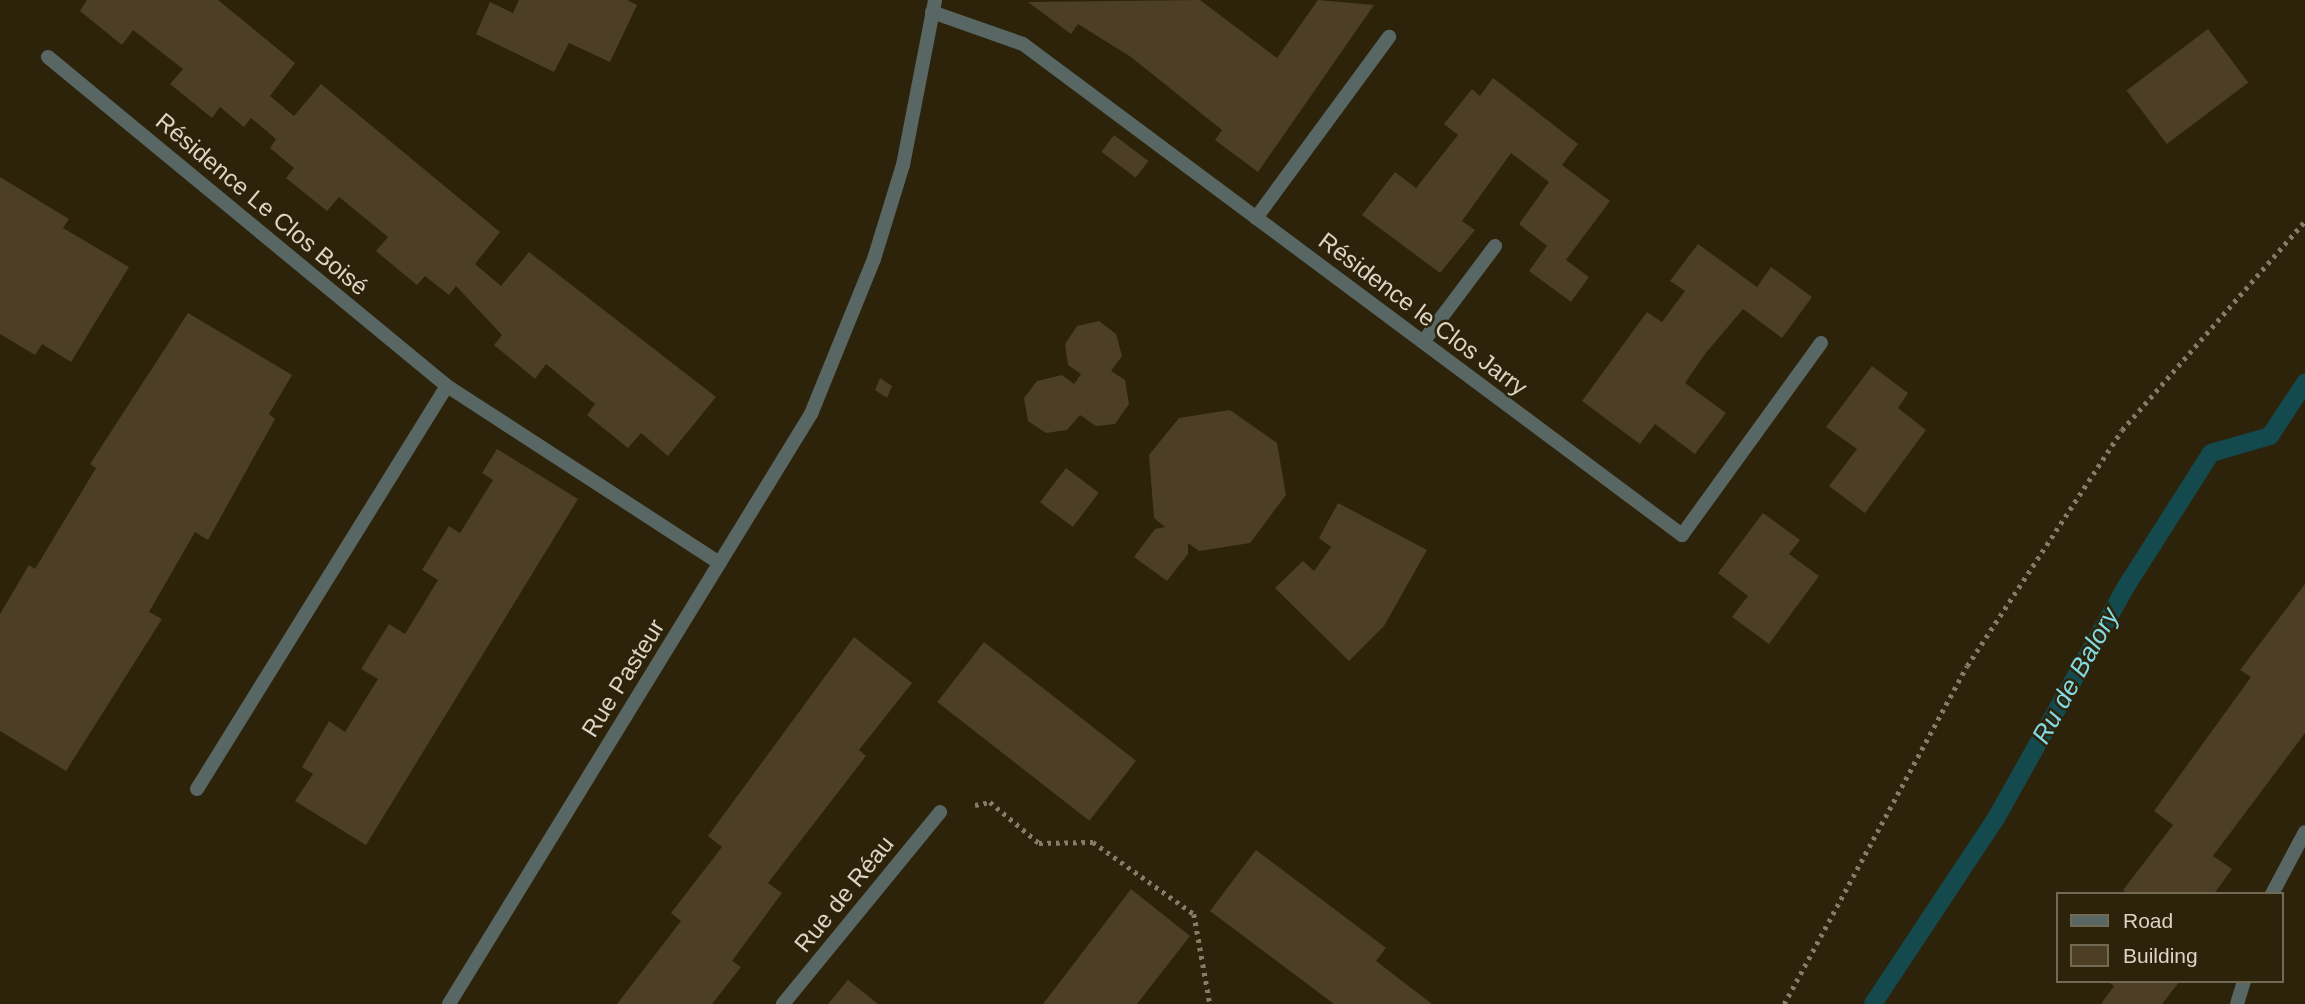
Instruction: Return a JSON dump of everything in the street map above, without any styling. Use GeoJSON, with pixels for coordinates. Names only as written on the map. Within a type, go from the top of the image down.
{"type":"FeatureCollection","features":[{"type":"Feature","properties":{"kind":"street","name":"Résidence le Clos Jarry"},"geometry":{"type":"LineString","coordinates":[[934,6],[1023,44],[1682,535],[1821,343]]}},
{"type":"Feature","properties":{"kind":"street","name":"Rue Pasteur"},"geometry":{"type":"LineString","coordinates":[[454,1001],[810,414],[903,165],[934,6]]}},
{"type":"Feature","properties":{"kind":"street"},"geometry":{"type":"LineString","coordinates":[[1256,218],[1390,37]]}},
{"type":"Feature","properties":{"kind":"street","name":"Résidence Le Clos Boisé"},"geometry":{"type":"LineString","coordinates":[[48,57],[447,386],[720,563]]}},
{"type":"Feature","properties":{"kind":"street"},"geometry":{"type":"LineString","coordinates":[[1423,342],[1495,246]]}},
{"type":"Feature","properties":{"kind":"street"},"geometry":{"type":"LineString","coordinates":[[197,789],[447,386]]}},
{"type":"Feature","properties":{"kind":"street","name":"Rue de Réau"},"geometry":{"type":"LineString","coordinates":[[783,1004],[940,812]]}},
{"type":"Feature","properties":{"kind":"street"},"geometry":{"type":"LineString","coordinates":[[2273,892],[2305,832]]}},
{"type":"Feature","properties":{"kind":"street"},"geometry":{"type":"LineString","coordinates":[[2237,1004],[2243,983]]}},
{"type":"Feature","properties":{"kind":"path"},"geometry":{"type":"LineString","coordinates":[[1784,1004],[1967,666],[2122,430],[2305,221]]}},
{"type":"Feature","properties":{"kind":"path"},"geometry":{"type":"LineString","coordinates":[[940,812],[990,802],[1039,843],[1093,842],[1194,914],[1210,1004]]}},
{"type":"Feature","properties":{"kind":"building"},"geometry":{"type":"Polygon","coordinates":[[[87,0],[218,0],[295,63],[270,96],[294,116],[321,84],[500,232],[475,264],[501,286],[529,252],[716,397],[668,456],[641,433],[628,448],[587,415],[595,404],[546,364],[535,379],[494,345],[502,335],[456,286],[449,295],[425,276],[417,285],[376,251],[388,237],[339,197],[327,211],[286,178],[294,168],[270,148],[276,139],[251,118],[244,127],[220,107],[212,118],[170,84],[183,69],[133,30],[122,45],[80,11],[87,0]]]}},
{"type":"Feature","properties":{"kind":"building"},"geometry":{"type":"Polygon","coordinates":[[[519,0],[627,0],[637,5],[610,62],[569,43],[554,72],[476,34],[490,2],[513,13],[519,0]]]}},
{"type":"Feature","properties":{"kind":"building"},"geometry":{"type":"Polygon","coordinates":[[[1200,0],[1277,58],[1318,0],[1374,5],[1258,172],[1215,140],[1222,130],[1131,57],[1078,24],[1071,34],[1028,2],[1200,0]]]}},
{"type":"Feature","properties":{"kind":"building"},"geometry":{"type":"Polygon","coordinates":[[[2208,29],[2248,83],[2167,144],[2127,90],[2208,29]]]}},
{"type":"Feature","properties":{"kind":"building"},"geometry":{"type":"Polygon","coordinates":[[[1493,78],[1578,144],[1562,165],[1610,201],[1566,260],[1589,277],[1571,302],[1529,271],[1547,246],[1519,224],[1549,182],[1511,153],[1462,221],[1475,230],[1440,273],[1362,215],[1395,172],[1416,188],[1458,135],[1444,124],[1472,89],[1480,96],[1493,78]]]}},
{"type":"Feature","properties":{"kind":"building"},"geometry":{"type":"Polygon","coordinates":[[[1114,135],[1148,161],[1136,178],[1101,152],[1114,135]]]}},
{"type":"Feature","properties":{"kind":"building"},"geometry":{"type":"Polygon","coordinates":[[[0,177],[69,219],[63,228],[129,267],[71,362],[42,344],[35,355],[0,334],[0,177]]]}},
{"type":"Feature","properties":{"kind":"building"},"geometry":{"type":"Polygon","coordinates":[[[1698,244],[1757,287],[1771,267],[1812,297],[1782,338],[1743,309],[1705,354],[1685,383],[1726,413],[1695,454],[1655,424],[1640,444],[1582,401],[1647,312],[1662,322],[1685,291],[1670,281],[1698,244]]]}},
{"type":"Feature","properties":{"kind":"building"},"geometry":{"type":"Polygon","coordinates":[[[188,313],[292,375],[269,414],[275,419],[208,540],[195,532],[149,612],[162,619],[66,771],[0,731],[0,614],[29,565],[35,569],[96,468],[90,464],[188,313]]]}},
{"type":"Feature","properties":{"kind":"building"},"geometry":{"type":"Polygon","coordinates":[[[1099,321],[1116,334],[1122,356],[1111,371],[1125,380],[1129,404],[1115,424],[1096,426],[1080,415],[1067,430],[1046,433],[1028,421],[1024,398],[1037,381],[1062,375],[1074,384],[1081,374],[1068,365],[1065,344],[1077,326],[1099,321]]]}},
{"type":"Feature","properties":{"kind":"building"},"geometry":{"type":"Polygon","coordinates":[[[1872,366],[1908,393],[1898,408],[1926,430],[1865,513],[1829,486],[1857,449],[1826,427],[1872,366]]]}},
{"type":"Feature","properties":{"kind":"building"},"geometry":{"type":"Polygon","coordinates":[[[880,378],[892,386],[887,398],[875,390],[880,378]]]}},
{"type":"Feature","properties":{"kind":"building"},"geometry":{"type":"Polygon","coordinates":[[[1230,410],[1277,443],[1286,495],[1250,543],[1199,551],[1188,543],[1188,554],[1167,581],[1134,557],[1155,529],[1165,527],[1154,518],[1149,455],[1179,418],[1230,410]]]}},
{"type":"Feature","properties":{"kind":"building"},"geometry":{"type":"Polygon","coordinates":[[[497,449],[578,499],[366,845],[295,801],[313,774],[302,767],[329,721],[345,732],[378,679],[361,669],[389,624],[405,634],[438,580],[422,570],[449,526],[460,533],[493,480],[482,473],[497,449]]]}},
{"type":"Feature","properties":{"kind":"building"},"geometry":{"type":"Polygon","coordinates":[[[1066,468],[1099,493],[1073,527],[1040,502],[1066,468]]]}},
{"type":"Feature","properties":{"kind":"building"},"geometry":{"type":"Polygon","coordinates":[[[1338,503],[1427,550],[1384,626],[1349,661],[1275,588],[1303,561],[1314,571],[1331,547],[1319,538],[1338,503]]]}},
{"type":"Feature","properties":{"kind":"building"},"geometry":{"type":"Polygon","coordinates":[[[1763,513],[1800,540],[1789,554],[1819,576],[1769,644],[1732,617],[1748,596],[1718,573],[1763,513]]]}},
{"type":"Feature","properties":{"kind":"building"},"geometry":{"type":"Polygon","coordinates":[[[2305,584],[2305,733],[2213,856],[2232,869],[2215,892],[2126,892],[2123,890],[2173,825],[2154,811],[2251,677],[2240,670],[2305,584]]]}},
{"type":"Feature","properties":{"kind":"building"},"geometry":{"type":"Polygon","coordinates":[[[854,637],[912,683],[859,750],[866,756],[768,883],[782,893],[732,961],[741,967],[712,1004],[617,1004],[681,921],[671,913],[722,847],[708,836],[854,637]]]}},
{"type":"Feature","properties":{"kind":"building"},"geometry":{"type":"Polygon","coordinates":[[[984,642],[1136,761],[1089,821],[937,702],[984,642]]]}},
{"type":"Feature","properties":{"kind":"building"},"geometry":{"type":"Polygon","coordinates":[[[1256,850],[1386,948],[1376,961],[1432,1004],[1334,1004],[1210,911],[1256,850]]]}},
{"type":"Feature","properties":{"kind":"building"},"geometry":{"type":"Polygon","coordinates":[[[1131,889],[1190,936],[1137,1004],[1043,1004],[1131,889]]]}},
{"type":"Feature","properties":{"kind":"building"},"geometry":{"type":"Polygon","coordinates":[[[848,980],[878,1004],[828,1004],[848,980]]]}},
{"type":"Feature","properties":{"kind":"building"},"geometry":{"type":"Polygon","coordinates":[[[2110,983],[2178,983],[2162,1004],[2101,1004],[2114,986],[2110,983]]]}},
{"type":"Feature","properties":{"kind":"waterway","name":"Ru de Balory"},"geometry":{"type":"LineString","coordinates":[[1873,1004],[1995,820],[2127,585],[2211,453],[2270,436],[2305,383]]}}]}
